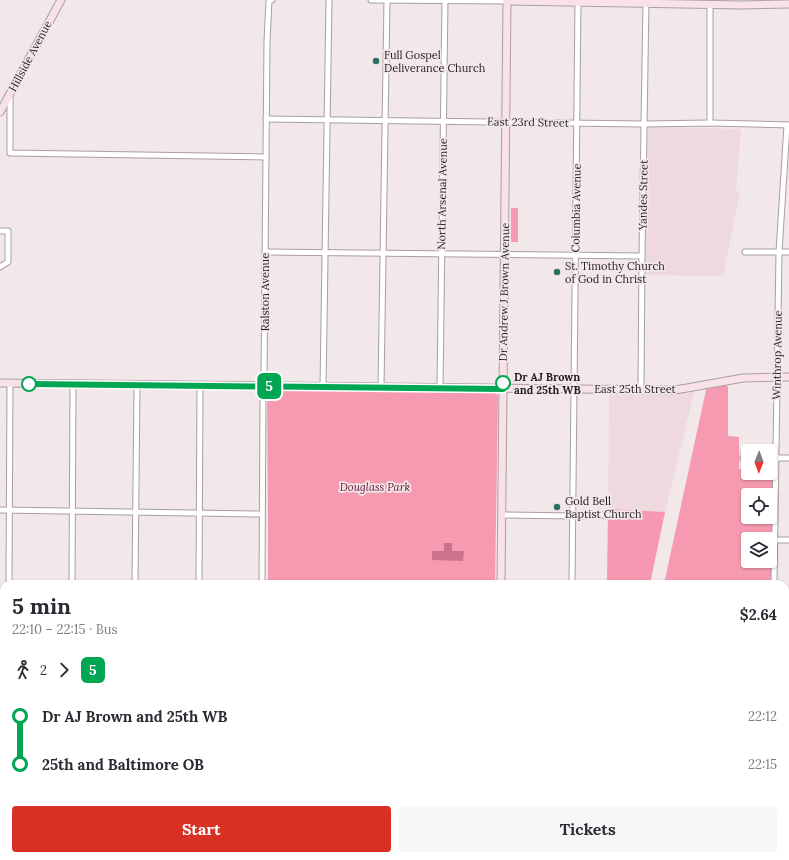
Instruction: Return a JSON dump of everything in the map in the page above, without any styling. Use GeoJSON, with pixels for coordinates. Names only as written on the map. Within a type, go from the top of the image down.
{"type":"FeatureCollection","features":[{"type":"Feature","properties":{"kind":"street","name":"Hillside Avenue"},"geometry":{"type":"LineString","coordinates":[[0,112],[61,0]]}},
{"type":"Feature","properties":{"kind":"street","name":"Ralston Avenue"},"geometry":{"type":"LineString","coordinates":[[262,580],[267,41],[271,0]]}},
{"type":"Feature","properties":{"kind":"street"},"geometry":{"type":"LineString","coordinates":[[323,386],[329,0]]}},
{"type":"Feature","properties":{"kind":"street"},"geometry":{"type":"LineString","coordinates":[[371,0],[578,1],[760,5],[789,4]]}},
{"type":"Feature","properties":{"kind":"street"},"geometry":{"type":"LineString","coordinates":[[381,388],[387,0]]}},
{"type":"Feature","properties":{"kind":"street","name":"North Arsenal Avenue"},"geometry":{"type":"LineString","coordinates":[[440,388],[445,0]]}},
{"type":"Feature","properties":{"kind":"street","name":"Dr Andrew J Brown Avenue"},"geometry":{"type":"LineString","coordinates":[[501,580],[507,1]]}},
{"type":"Feature","properties":{"kind":"street","name":"Columbia Avenue"},"geometry":{"type":"LineString","coordinates":[[572,580],[578,1]]}},
{"type":"Feature","properties":{"kind":"street","name":"Yandes Street"},"geometry":{"type":"LineString","coordinates":[[641,390],[646,2]]}},
{"type":"Feature","properties":{"kind":"street"},"geometry":{"type":"LineString","coordinates":[[710,4],[710,123]]}},
{"type":"Feature","properties":{"kind":"street"},"geometry":{"type":"LineString","coordinates":[[10,93],[10,153],[266,157]]}},
{"type":"Feature","properties":{"kind":"street","name":"East 23rd Street"},"geometry":{"type":"LineString","coordinates":[[266,119],[788,125]]}},
{"type":"Feature","properties":{"kind":"street","name":"Winthrop Avenue"},"geometry":{"type":"LineString","coordinates":[[776,444],[778,252],[788,125]]}},
{"type":"Feature","properties":{"kind":"street"},"geometry":{"type":"LineString","coordinates":[[0,231],[8,231],[8,262],[0,267]]}},
{"type":"Feature","properties":{"kind":"street"},"geometry":{"type":"LineString","coordinates":[[265,252],[642,256]]}},
{"type":"Feature","properties":{"kind":"street"},"geometry":{"type":"LineString","coordinates":[[745,252],[789,252]]}},
{"type":"Feature","properties":{"kind":"street","name":"East 25th Street"},"geometry":{"type":"LineString","coordinates":[[0,383],[641,390],[679,389],[743,378],[789,377]]}},
{"type":"Feature","properties":{"kind":"street"},"geometry":{"type":"LineString","coordinates":[[8,580],[10,383]]}},
{"type":"Feature","properties":{"kind":"street"},"geometry":{"type":"LineString","coordinates":[[72,580],[73,384]]}},
{"type":"Feature","properties":{"kind":"street"},"geometry":{"type":"LineString","coordinates":[[135,580],[137,385]]}},
{"type":"Feature","properties":{"kind":"street"},"geometry":{"type":"LineString","coordinates":[[199,580],[200,385]]}},
{"type":"Feature","properties":{"kind":"street"},"geometry":{"type":"LineString","coordinates":[[777,458],[789,458]]}},
{"type":"Feature","properties":{"kind":"street","name":"Winthrop Avenue"},"geometry":{"type":"LineString","coordinates":[[772,532],[775,480]]}},
{"type":"Feature","properties":{"kind":"street"},"geometry":{"type":"LineString","coordinates":[[0,510],[262,514]]}},
{"type":"Feature","properties":{"kind":"street"},"geometry":{"type":"LineString","coordinates":[[502,515],[607,515]]}},
{"type":"Feature","properties":{"kind":"street"},"geometry":{"type":"LineString","coordinates":[[777,540],[789,540]]}},
{"type":"Feature","properties":{"kind":"street","name":"Winthrop Avenue"},"geometry":{"type":"LineString","coordinates":[[773,568],[774,580]]}},
{"type":"Feature","properties":{"kind":"shaded area"},"geometry":{"type":"Polygon","coordinates":[[[648,127],[741,129],[736,191],[740,191],[723,276],[645,275],[648,127]]]}},
{"type":"Feature","properties":{"kind":"shaded area"},"geometry":{"type":"Polygon","coordinates":[[[695,389],[665,512],[608,509],[609,392],[695,389]]]}},
{"type":"Feature","properties":{"kind":"shaded area"},"geometry":{"type":"Polygon","coordinates":[[[608,509],[665,512],[651,580],[607,580],[608,509]]]}},
{"type":"Feature","properties":{"kind":"shaded area"},"geometry":{"type":"Polygon","coordinates":[[[444,543],[452,543],[452,551],[464,551],[463,561],[432,560],[432,551],[444,551],[444,543]]]}},
{"type":"Feature","properties":{"kind":"green space"},"geometry":{"type":"Polygon","coordinates":[[[511,208],[518,208],[518,242],[511,242],[511,208]]]}},
{"type":"Feature","properties":{"kind":"green space"},"geometry":{"type":"Polygon","coordinates":[[[726,385],[728,387],[728,436],[739,437],[739,469],[741,469],[741,480],[774,480],[774,488],[741,488],[741,524],[773,524],[773,532],[741,532],[741,568],[772,568],[772,580],[665,580],[706,390],[726,385]]]}},
{"type":"Feature","properties":{"kind":"green space","name":"Douglass Park"},"geometry":{"type":"Polygon","coordinates":[[[267,390],[494,392],[498,395],[495,580],[268,580],[267,390]]]}},
{"type":"Feature","properties":{"kind":"bus line","name":"5"},"geometry":{"type":"LineString","coordinates":[[29,384],[503,389],[503,383]]}},
{"type":"Feature","properties":{"kind":"place","name":"Full Gospel Deliverance Church"},"geometry":{"type":"Point","coordinates":[376,61]}},
{"type":"Feature","properties":{"kind":"place","name":"St. Timothy Church of God in Christ"},"geometry":{"type":"Point","coordinates":[557,272]}},
{"type":"Feature","properties":{"kind":"place","name":"Dr AJ Brown and 25th WB"},"geometry":{"type":"Point","coordinates":[503,383]}},
{"type":"Feature","properties":{"kind":"place","name":"Gold Bell Baptist Church"},"geometry":{"type":"Point","coordinates":[557,507]}}]}
